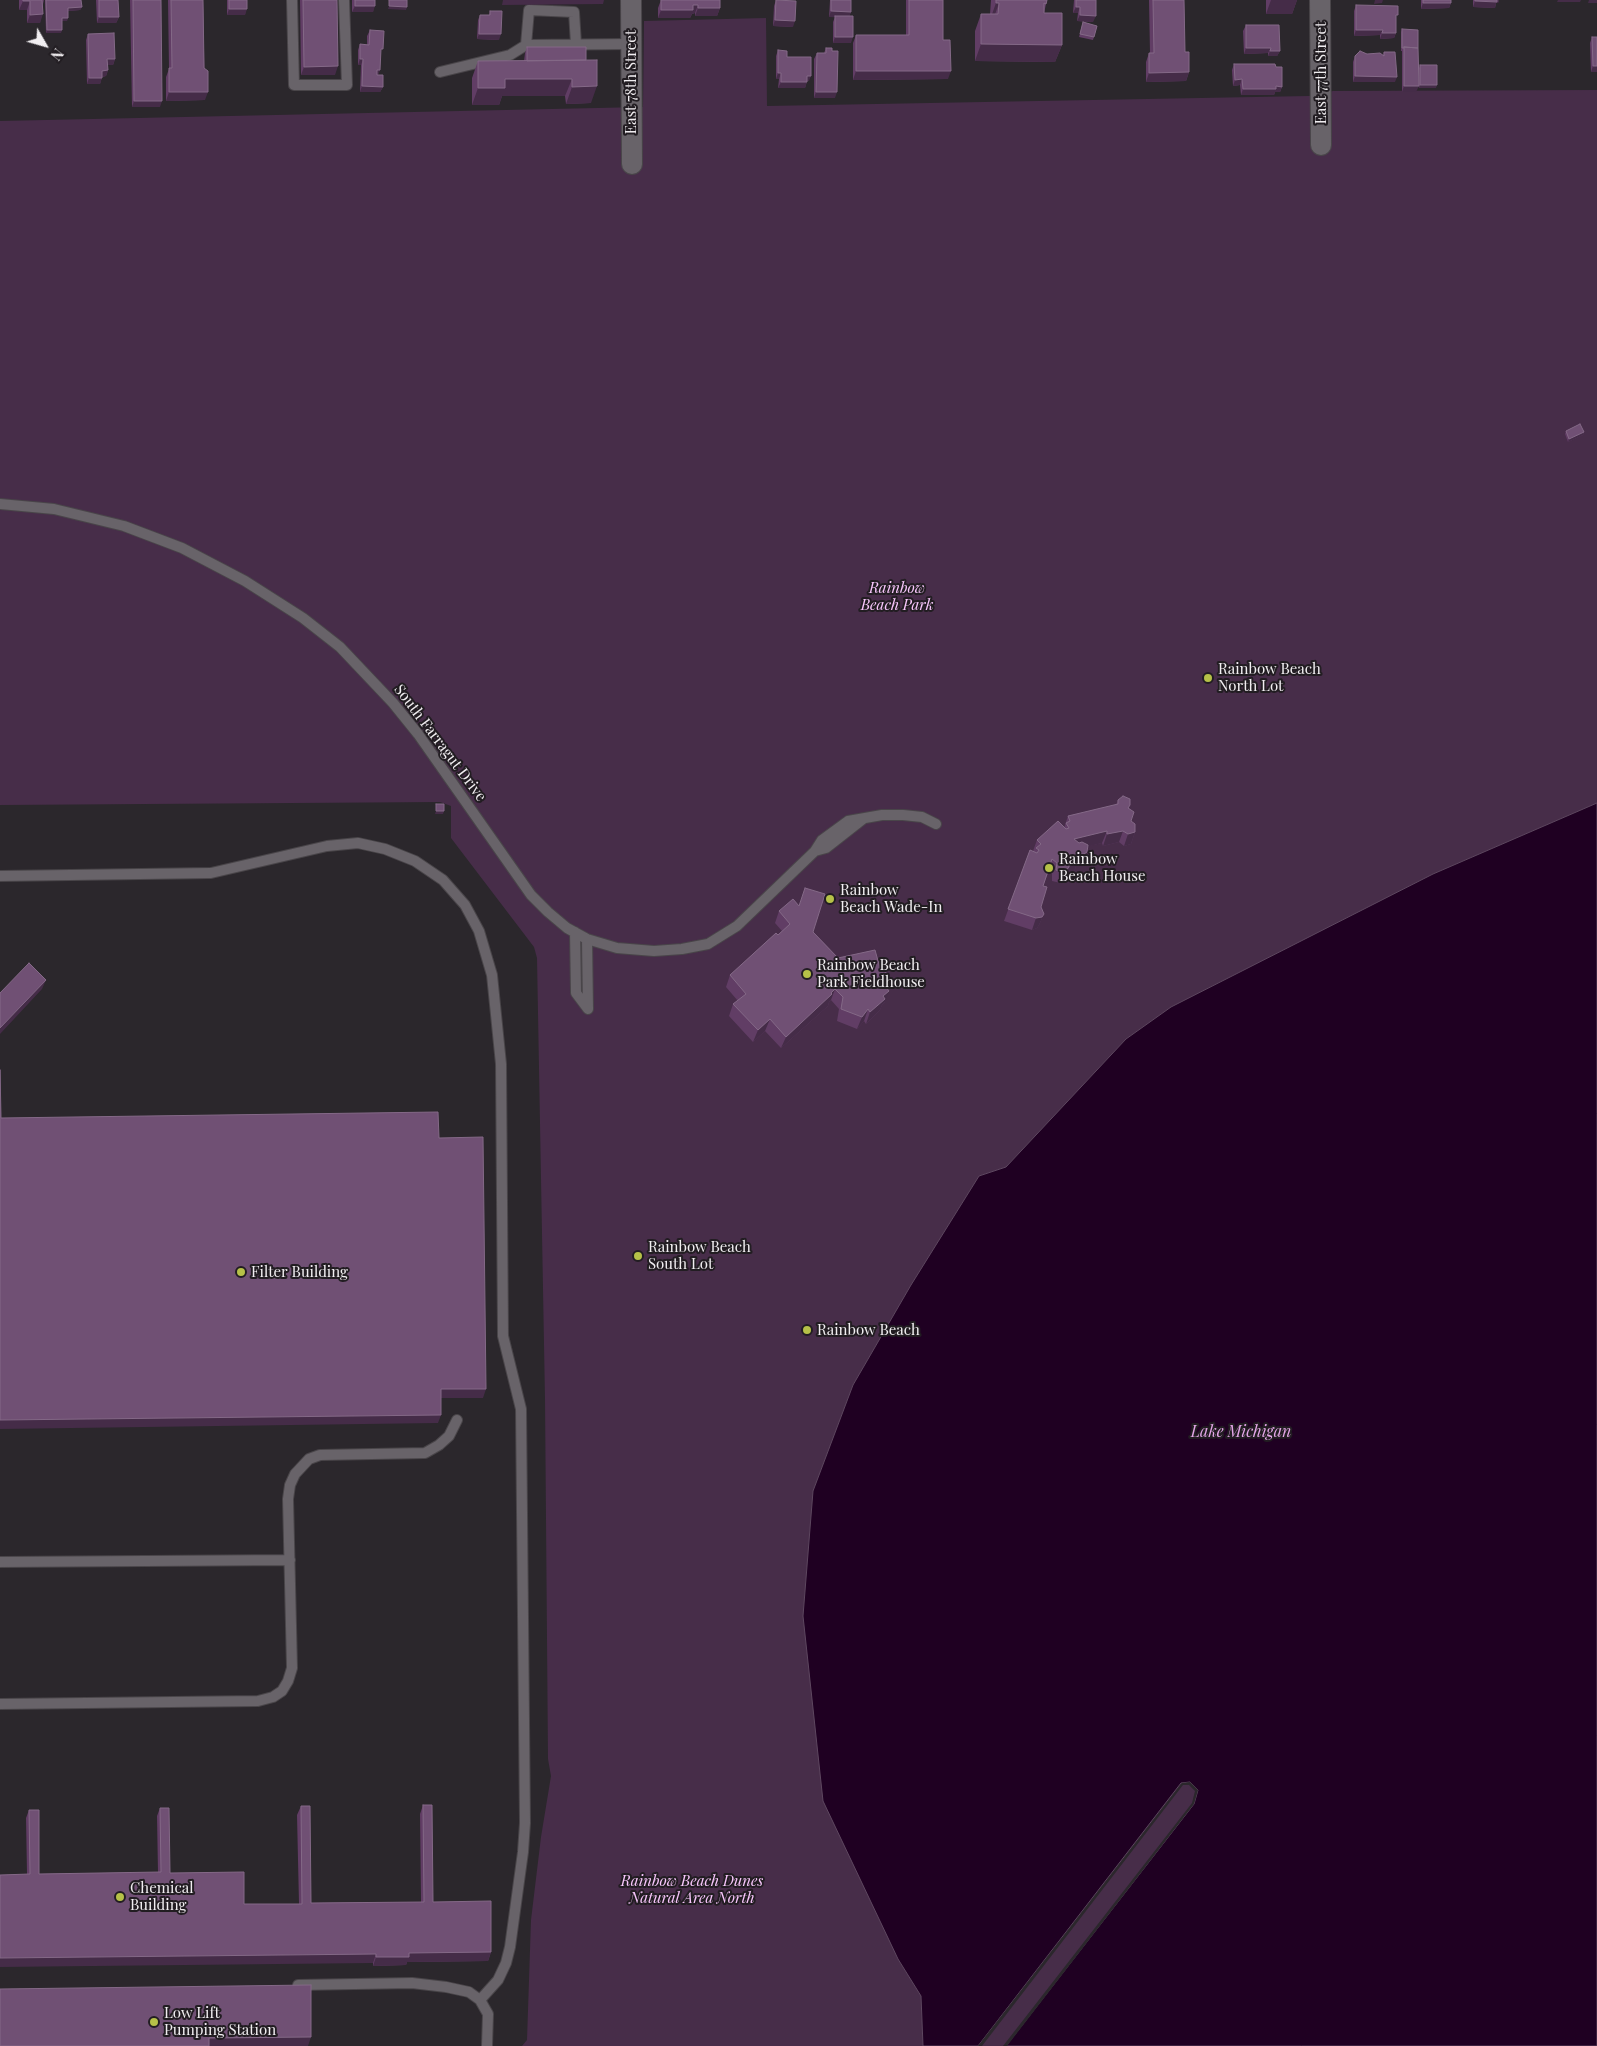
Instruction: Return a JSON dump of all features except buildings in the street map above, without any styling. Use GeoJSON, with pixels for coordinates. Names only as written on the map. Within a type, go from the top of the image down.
{"type":"FeatureCollection","features":[{"type":"Feature","properties":{"kind":"street","name":"East 78th Street"},"geometry":{"type":"LineString","coordinates":[[631,0],[632,164]]}},
{"type":"Feature","properties":{"kind":"street","name":"East 77th Street"},"geometry":{"type":"LineString","coordinates":[[1320,0],[1321,145]]}},
{"type":"Feature","properties":{"kind":"lane"},"geometry":{"type":"LineString","coordinates":[[292,0],[294,85],[347,85],[344,0]]}},
{"type":"Feature","properties":{"kind":"lane"},"geometry":{"type":"LineString","coordinates":[[526,45],[529,10],[574,12],[576,44]]}},
{"type":"Feature","properties":{"kind":"lane"},"geometry":{"type":"LineString","coordinates":[[440,72],[510,55],[526,45],[631,44]]}},
{"type":"Feature","properties":{"kind":"lane","name":"South Farragut Drive"},"geometry":{"type":"LineString","coordinates":[[0,504],[54,509],[124,526],[182,548],[245,581],[302,618],[340,647],[393,703],[418,734],[532,895],[548,912],[587,939],[617,948],[654,951],[682,949],[708,944],[737,926],[815,852],[822,840],[848,820],[904,814],[922,817],[936,824]]}},
{"type":"Feature","properties":{"kind":"lane"},"geometry":{"type":"LineString","coordinates":[[0,876],[211,873],[327,846],[358,843],[385,849],[415,861],[442,880],[465,905],[479,931],[492,975],[501,1064],[503,1336],[521,1409],[525,1813],[523,1852],[506,1964],[498,1980],[480,2000]]}},
{"type":"Feature","properties":{"kind":"lane"},"geometry":{"type":"LineString","coordinates":[[575,932],[576,993],[588,1009],[587,939]]}},
{"type":"Feature","properties":{"kind":"lane"},"geometry":{"type":"LineString","coordinates":[[0,1704],[258,1701],[273,1697],[282,1691],[288,1681],[292,1668],[290,1485],[295,1474],[309,1459],[320,1455],[426,1452],[439,1445],[449,1436],[457,1420]]}},
{"type":"Feature","properties":{"kind":"lane"},"geometry":{"type":"LineString","coordinates":[[0,1562],[290,1560]]}},
{"type":"Feature","properties":{"kind":"lane"},"geometry":{"type":"LineString","coordinates":[[284,1986],[412,1983],[468,1992],[480,2000],[488,2014],[487,2046]]}},
{"type":"Feature","properties":{"kind":"green space","name":"Rainbow Beach Park"},"geometry":{"type":"Polygon","coordinates":[[[766,18],[767,106],[1309,96],[1333,91],[1597,90],[1597,803],[1433,874],[1171,1007],[1126,1039],[1006,1167],[979,1176],[911,1285],[853,1385],[813,1491],[803,1616],[898,1959],[921,1996],[923,2046],[522,2046],[527,2040],[531,1920],[541,1837],[551,1776],[548,1759],[545,1399],[537,958],[534,947],[451,838],[451,806],[440,802],[0,805],[0,121],[643,107],[644,21],[766,18]]]}},
{"type":"Feature","properties":{"kind":"green space"},"geometry":{"type":"Polygon","coordinates":[[[1190,1782],[1198,1790],[1194,1804],[1006,2046],[978,2046],[1182,1783],[1190,1782]]]}},
{"type":"Feature","properties":{"kind":"water","name":"Lake Michigan"},"geometry":{"type":"Polygon","coordinates":[[[1597,803],[1597,2046],[1006,2046],[1194,1804],[1198,1790],[1190,1782],[1181,1783],[978,2046],[923,2046],[921,1996],[898,1959],[823,1801],[803,1616],[813,1491],[853,1385],[911,1285],[979,1176],[1006,1167],[1126,1039],[1171,1007],[1433,874],[1597,803]]]}},
{"type":"Feature","properties":{"kind":"pier"},"geometry":{"type":"Polygon","coordinates":[[[1190,1782],[1198,1790],[1194,1804],[1007,2046],[1003,2046],[1192,1803],[1195,1791],[1189,1785],[1183,1785],[982,2046],[978,2046],[1182,1783],[1190,1782]]]}},
{"type":"Feature","properties":{"kind":"place","name":"Rainbow Beach North Lot"},"geometry":{"type":"Point","coordinates":[1208,678]}},
{"type":"Feature","properties":{"kind":"place","name":"Rainbow Beach House"},"geometry":{"type":"Point","coordinates":[1049,868]}},
{"type":"Feature","properties":{"kind":"place","name":"Rainbow Beach Wade-In"},"geometry":{"type":"Point","coordinates":[830,899]}},
{"type":"Feature","properties":{"kind":"place","name":"Rainbow Beach Park Fieldhouse"},"geometry":{"type":"Point","coordinates":[807,974]}},
{"type":"Feature","properties":{"kind":"place","name":"Rainbow Beach South Lot"},"geometry":{"type":"Point","coordinates":[638,1256]}},
{"type":"Feature","properties":{"kind":"place","name":"Filter Building"},"geometry":{"type":"Point","coordinates":[241,1272]}},
{"type":"Feature","properties":{"kind":"place","name":"Rainbow Beach"},"geometry":{"type":"Point","coordinates":[807,1330]}},
{"type":"Feature","properties":{"kind":"place","name":"Chemical Building"},"geometry":{"type":"Point","coordinates":[120,1897]}},
{"type":"Feature","properties":{"kind":"place","name":"Low Lift Pumping Station"},"geometry":{"type":"Point","coordinates":[154,2022]}},
{"type":"Feature","properties":{"kind":"park label","name":"Rainbow Beach Dunes Natural Area North"},"geometry":{"type":"Point","coordinates":[692,1890]}}]}
